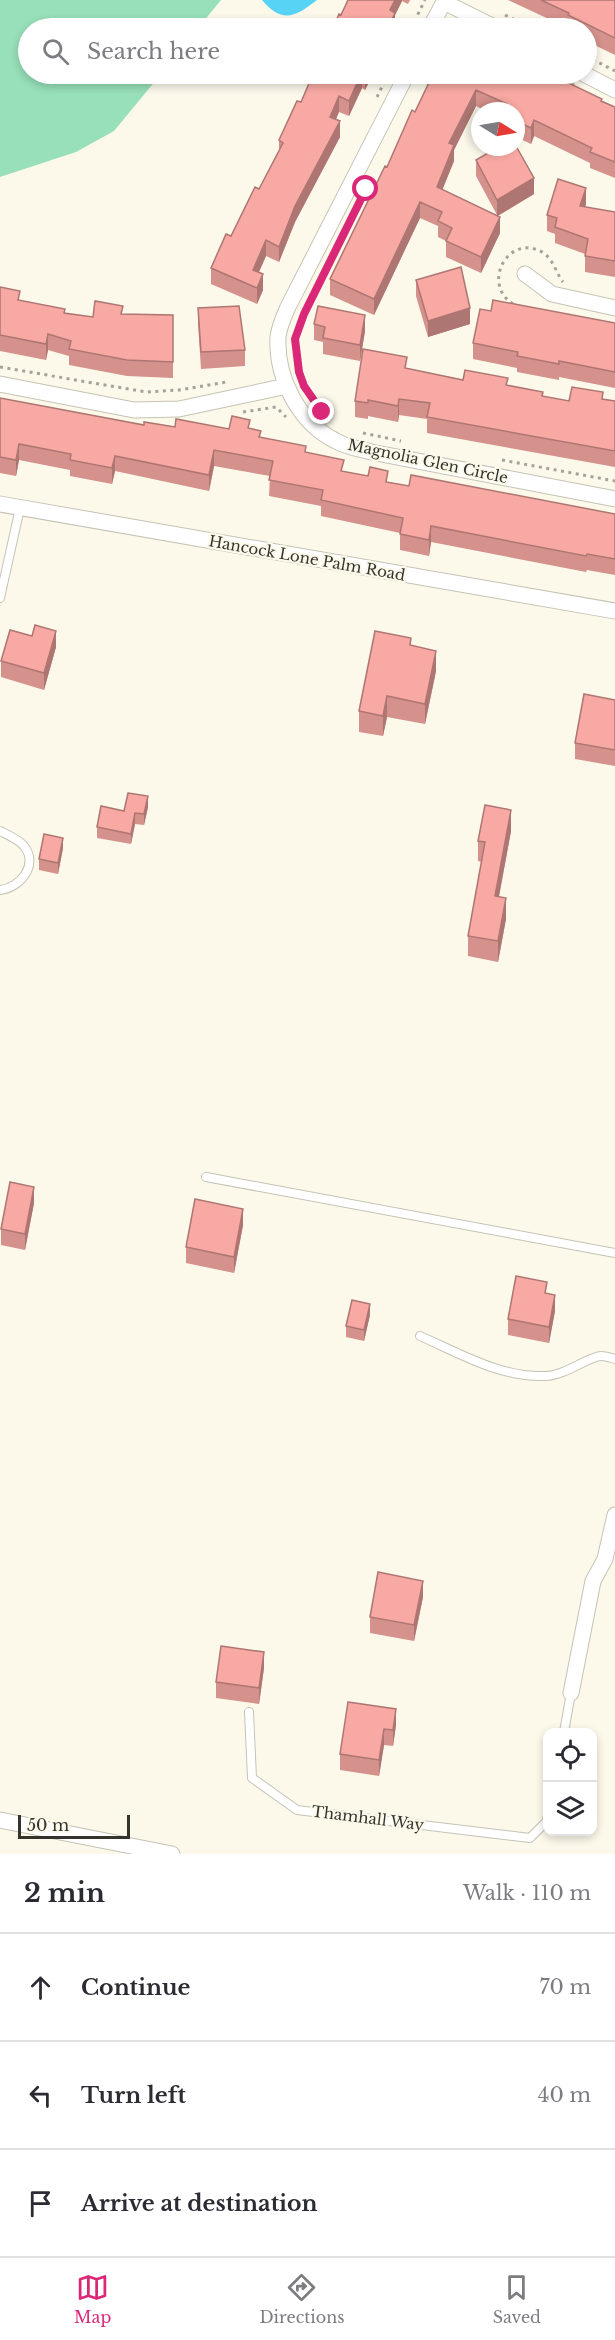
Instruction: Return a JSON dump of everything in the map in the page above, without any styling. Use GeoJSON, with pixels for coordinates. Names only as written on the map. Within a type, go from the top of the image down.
{"type":"FeatureCollection","features":[{"type":"Feature","properties":{"kind":"street"},"geometry":{"type":"LineString","coordinates":[[435,18],[444,1],[477,18]]}},
{"type":"Feature","properties":{"kind":"street"},"geometry":{"type":"LineString","coordinates":[[597,81],[615,90]]}},
{"type":"Feature","properties":{"kind":"street","name":"Magnolia Glen Circle"},"geometry":{"type":"LineString","coordinates":[[402,84],[288,307],[278,335],[279,364],[286,386],[305,418],[336,441],[371,452],[615,499]]}},
{"type":"Feature","properties":{"kind":"street"},"geometry":{"type":"LineString","coordinates":[[525,274],[552,294],[615,308]]}},
{"type":"Feature","properties":{"kind":"street"},"geometry":{"type":"LineString","coordinates":[[0,384],[134,410],[179,409],[286,386]]}},
{"type":"Feature","properties":{"kind":"street","name":"Hancock Lone Palm Road"},"geometry":{"type":"LineString","coordinates":[[0,504],[615,611]]}},
{"type":"Feature","properties":{"kind":"street"},"geometry":{"type":"LineString","coordinates":[[571,1693],[593,1581],[605,1559],[615,1515]]}},
{"type":"Feature","properties":{"kind":"street"},"geometry":{"type":"LineString","coordinates":[[0,1820],[172,1854]]}},
{"type":"Feature","properties":{"kind":"lane"},"geometry":{"type":"LineString","coordinates":[[0,598],[20,508]]}},
{"type":"Feature","properties":{"kind":"lane"},"geometry":{"type":"LineString","coordinates":[[0,831],[24,846],[28,853],[27,872],[21,882],[12,888],[0,890]]}},
{"type":"Feature","properties":{"kind":"lane"},"geometry":{"type":"LineString","coordinates":[[206,1177],[615,1253]]}},
{"type":"Feature","properties":{"kind":"lane"},"geometry":{"type":"LineString","coordinates":[[420,1336],[484,1364],[515,1373],[544,1376],[564,1373],[599,1356],[615,1359]]}},
{"type":"Feature","properties":{"kind":"lane"},"geometry":{"type":"LineString","coordinates":[[565,1728],[571,1693]]}},
{"type":"Feature","properties":{"kind":"lane","name":"Thamhall Way"},"geometry":{"type":"LineString","coordinates":[[249,1712],[252,1778],[297,1810],[530,1838],[543,1825]]}},
{"type":"Feature","properties":{"kind":"path"},"geometry":{"type":"LineString","coordinates":[[416,18],[425,0]]}},
{"type":"Feature","properties":{"kind":"path"},"geometry":{"type":"LineString","coordinates":[[597,62],[615,71]]}},
{"type":"Feature","properties":{"kind":"path"},"geometry":{"type":"LineString","coordinates":[[375,100],[383,84]]}},
{"type":"Feature","properties":{"kind":"path"},"geometry":{"type":"LineString","coordinates":[[302,379],[295,339],[304,314],[329,262]]}},
{"type":"Feature","properties":{"kind":"path"},"geometry":{"type":"LineString","coordinates":[[0,367],[146,392],[179,390],[237,380]]}},
{"type":"Feature","properties":{"kind":"path"},"geometry":{"type":"LineString","coordinates":[[242,412],[276,407],[290,423]]}},
{"type":"Feature","properties":{"kind":"path"},"geometry":{"type":"LineString","coordinates":[[357,432],[402,441]]}},
{"type":"Feature","properties":{"kind":"path"},"geometry":{"type":"LineString","coordinates":[[491,458],[615,481]]}},
{"type":"Feature","properties":{"kind":"green space"},"geometry":{"type":"Polygon","coordinates":[[[0,0],[221,0],[206,18],[18,18],[18,84],[153,84],[114,131],[76,152],[0,177],[0,0]]]}},
{"type":"Feature","properties":{"kind":"water"},"geometry":{"type":"Polygon","coordinates":[[[262,0],[317,0],[295,14],[282,15],[269,8],[262,0]]]}},
{"type":"Feature","properties":{"kind":"building"},"geometry":{"type":"Polygon","coordinates":[[[348,0],[395,0],[390,10],[395,13],[393,18],[337,18],[339,14],[341,15],[348,0]]]}},
{"type":"Feature","properties":{"kind":"building"},"geometry":{"type":"Polygon","coordinates":[[[541,0],[615,0],[615,38],[597,29],[597,18],[574,18],[568,15],[569,13],[541,0]]]}},
{"type":"Feature","properties":{"kind":"building"},"geometry":{"type":"Polygon","coordinates":[[[309,84],[357,84],[349,101],[339,96],[330,117],[340,121],[295,206],[279,247],[266,240],[253,270],[263,274],[257,288],[211,268],[226,234],[231,236],[255,187],[259,189],[283,143],[279,140],[297,101],[301,102],[309,84]]]}},
{"type":"Feature","properties":{"kind":"building"},"geometry":{"type":"Polygon","coordinates":[[[428,84],[571,84],[615,107],[615,162],[590,152],[592,148],[534,120],[531,128],[525,125],[525,102],[503,102],[476,90],[449,143],[454,145],[437,187],[500,217],[481,257],[446,241],[452,228],[438,221],[442,212],[420,202],[374,299],[330,279],[385,166],[387,167],[412,110],[415,112],[428,84]]]}},
{"type":"Feature","properties":{"kind":"building"},"geometry":{"type":"Polygon","coordinates":[[[483,156],[522,156],[534,178],[497,200],[476,160],[483,156]]]}},
{"type":"Feature","properties":{"kind":"building"},"geometry":{"type":"Polygon","coordinates":[[[558,179],[586,188],[580,206],[615,212],[615,261],[585,256],[588,239],[555,227],[557,218],[547,215],[558,179]]]}},
{"type":"Feature","properties":{"kind":"building"},"geometry":{"type":"Polygon","coordinates":[[[461,267],[470,308],[428,321],[416,280],[461,267]]]}},
{"type":"Feature","properties":{"kind":"building"},"geometry":{"type":"Polygon","coordinates":[[[0,287],[20,291],[18,300],[65,309],[64,313],[93,317],[95,301],[123,306],[121,314],[173,315],[173,362],[127,360],[69,349],[71,341],[48,334],[46,344],[0,335],[0,287]]]}},
{"type":"Feature","properties":{"kind":"building"},"geometry":{"type":"Polygon","coordinates":[[[493,300],[615,323],[615,372],[559,361],[559,364],[517,356],[518,352],[473,343],[480,309],[491,311],[493,300]]]}},
{"type":"Feature","properties":{"kind":"building"},"geometry":{"type":"Polygon","coordinates":[[[239,306],[245,350],[201,352],[198,308],[239,306]]]}},
{"type":"Feature","properties":{"kind":"building"},"geometry":{"type":"Polygon","coordinates":[[[318,306],[365,315],[360,345],[323,338],[325,327],[314,324],[318,306]]]}},
{"type":"Feature","properties":{"kind":"building"},"geometry":{"type":"Polygon","coordinates":[[[363,349],[407,357],[405,368],[463,380],[465,370],[508,378],[506,385],[543,392],[542,396],[569,401],[572,387],[603,392],[602,399],[615,401],[615,451],[427,417],[430,403],[399,399],[398,406],[368,400],[368,403],[355,401],[363,349]]]}},
{"type":"Feature","properties":{"kind":"building"},"geometry":{"type":"Polygon","coordinates":[[[0,398],[144,425],[144,422],[175,427],[176,419],[229,429],[232,416],[250,420],[248,428],[261,431],[259,437],[306,446],[305,452],[344,460],[341,471],[368,476],[370,467],[388,471],[386,482],[409,486],[411,475],[615,514],[615,559],[587,554],[586,556],[431,526],[429,540],[400,534],[403,518],[321,500],[323,490],[269,480],[273,461],[214,450],[209,475],[115,456],[112,468],[70,460],[71,454],[19,444],[16,460],[0,457],[0,398]]]}},
{"type":"Feature","properties":{"kind":"building"},"geometry":{"type":"Polygon","coordinates":[[[35,625],[56,631],[44,673],[1,661],[10,630],[32,636],[35,625]]]}},
{"type":"Feature","properties":{"kind":"building"},"geometry":{"type":"Polygon","coordinates":[[[375,631],[411,638],[410,645],[436,651],[425,704],[387,696],[383,716],[359,711],[375,631]]]}},
{"type":"Feature","properties":{"kind":"building"},"geometry":{"type":"Polygon","coordinates":[[[584,694],[615,700],[615,750],[575,743],[584,694]]]}},
{"type":"Feature","properties":{"kind":"building"},"geometry":{"type":"Polygon","coordinates":[[[128,793],[148,796],[144,814],[135,813],[131,834],[97,827],[101,806],[124,811],[128,793]]]}},
{"type":"Feature","properties":{"kind":"building"},"geometry":{"type":"Polygon","coordinates":[[[485,805],[511,810],[495,896],[506,898],[498,941],[468,936],[485,842],[478,841],[485,805]]]}},
{"type":"Feature","properties":{"kind":"building"},"geometry":{"type":"Polygon","coordinates":[[[44,834],[63,838],[58,863],[39,859],[44,834]]]}},
{"type":"Feature","properties":{"kind":"building"},"geometry":{"type":"Polygon","coordinates":[[[10,1182],[34,1187],[25,1234],[1,1229],[10,1182]]]}},
{"type":"Feature","properties":{"kind":"building"},"geometry":{"type":"Polygon","coordinates":[[[195,1199],[243,1209],[234,1257],[186,1247],[195,1199]]]}},
{"type":"Feature","properties":{"kind":"building"},"geometry":{"type":"Polygon","coordinates":[[[516,1276],[547,1282],[545,1293],[555,1295],[549,1327],[508,1319],[516,1276]]]}},
{"type":"Feature","properties":{"kind":"building"},"geometry":{"type":"Polygon","coordinates":[[[352,1300],[370,1304],[364,1330],[346,1326],[352,1300]]]}},
{"type":"Feature","properties":{"kind":"building"},"geometry":{"type":"Polygon","coordinates":[[[378,1572],[423,1581],[414,1625],[370,1617],[378,1572]]]}},
{"type":"Feature","properties":{"kind":"building"},"geometry":{"type":"Polygon","coordinates":[[[221,1646],[264,1652],[259,1688],[216,1682],[221,1646]]]}},
{"type":"Feature","properties":{"kind":"building"},"geometry":{"type":"Polygon","coordinates":[[[348,1702],[396,1709],[393,1730],[384,1729],[379,1760],[340,1754],[348,1702]]]}},
{"type":"Feature","properties":{"kind":"route"},"geometry":{"type":"LineString","coordinates":[[322,412],[304,386],[299,372],[295,339],[304,314],[366,189]]}}]}
